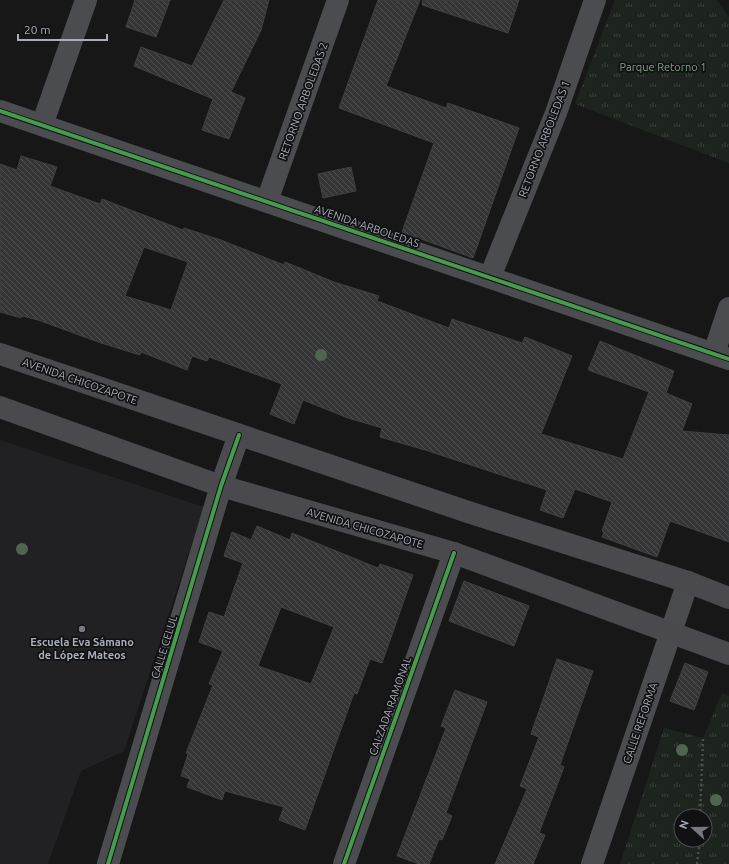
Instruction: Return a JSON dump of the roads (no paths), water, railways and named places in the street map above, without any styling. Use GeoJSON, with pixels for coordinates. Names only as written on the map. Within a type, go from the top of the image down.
{"type":"FeatureCollection","features":[{"type":"Feature","properties":{"kind":"main road","name":"AVENIDA CHICOZAPOTE"},"geometry":{"type":"LineString","coordinates":[[0,354],[468,512],[688,582],[729,598]]}},
{"type":"Feature","properties":{"kind":"main road","name":"AVENIDA CHICOZAPOTE"},"geometry":{"type":"LineString","coordinates":[[0,407],[221,486],[454,553],[729,654]]}},
{"type":"Feature","properties":{"kind":"street"},"geometry":{"type":"LineString","coordinates":[[42,125],[86,0]]}},
{"type":"Feature","properties":{"kind":"street","name":"RETORNO ARBOLEDAS 2"},"geometry":{"type":"LineString","coordinates":[[267,201],[338,0]]}},
{"type":"Feature","properties":{"kind":"street","name":"RETORNO ARBOLEDAS 1"},"geometry":{"type":"LineString","coordinates":[[490,277],[556,113],[595,0]]}},
{"type":"Feature","properties":{"kind":"street","name":"AVENIDA ARBOLEDAS"},"geometry":{"type":"LineString","coordinates":[[0,111],[722,356]]}},
{"type":"Feature","properties":{"kind":"street"},"geometry":{"type":"LineString","coordinates":[[722,356],[729,308]]}},
{"type":"Feature","properties":{"kind":"street","name":"CALLE CELUL"},"geometry":{"type":"LineString","coordinates":[[108,864],[221,486],[239,435]]}},
{"type":"Feature","properties":{"kind":"street","name":"CALZADA RAMONAL"},"geometry":{"type":"LineString","coordinates":[[344,864],[454,553]]}},
{"type":"Feature","properties":{"kind":"street","name":"CALLE REFORMA"},"geometry":{"type":"LineString","coordinates":[[592,864],[688,582]]}},
{"type":"Feature","properties":{"kind":"place","name":"Escuela Eva Sámano de López Mateos"},"geometry":{"type":"Point","coordinates":[82,629]}},
{"type":"Feature","properties":{"kind":"park label","name":"Parque Retorno 1"},"geometry":{"type":"Point","coordinates":[663,67]}}]}
